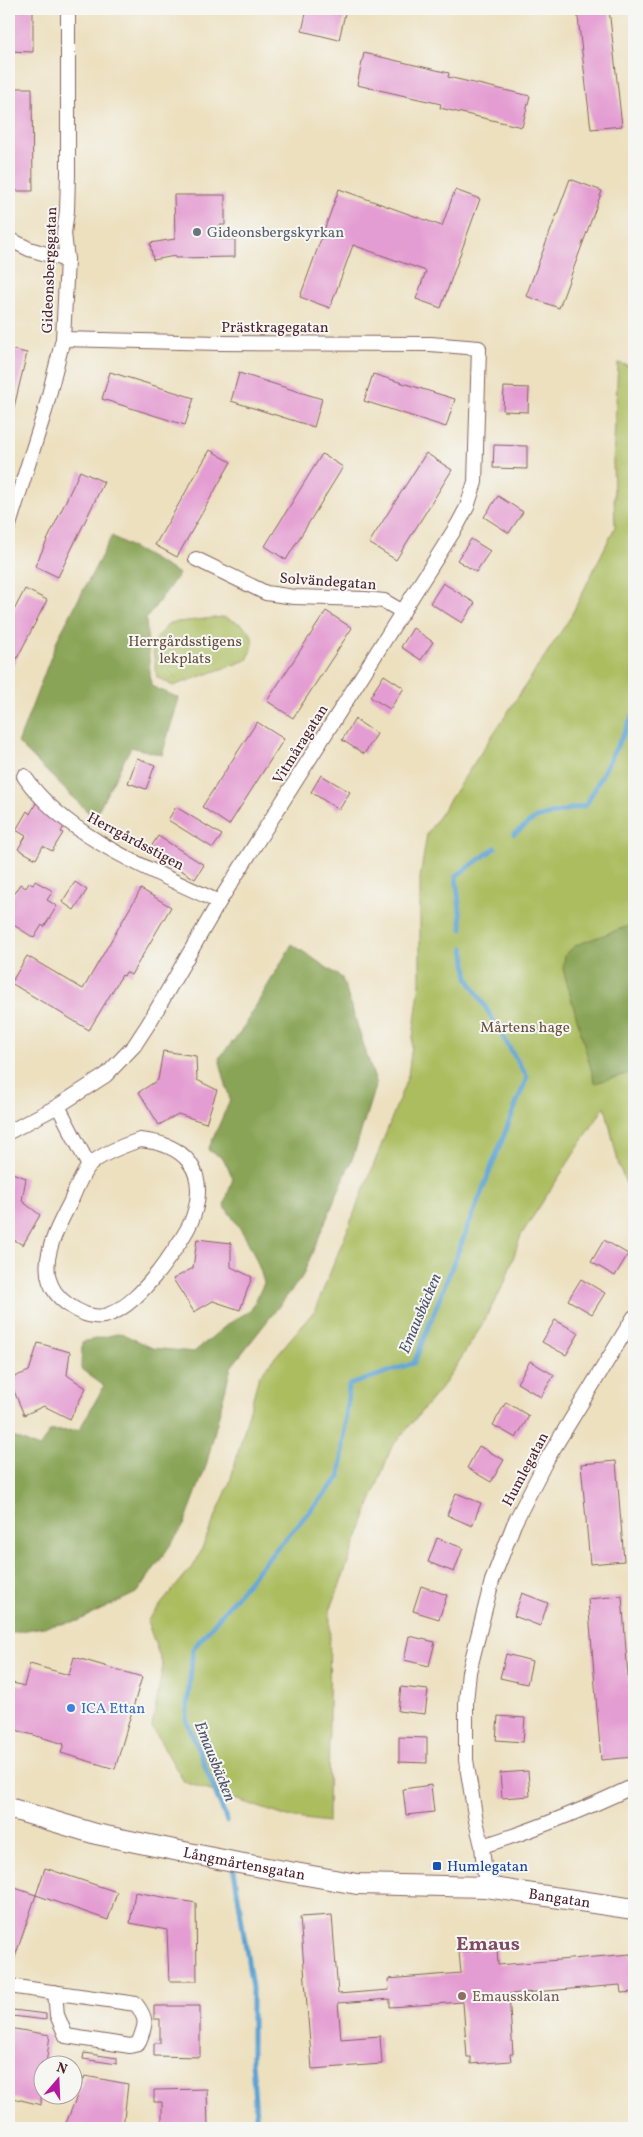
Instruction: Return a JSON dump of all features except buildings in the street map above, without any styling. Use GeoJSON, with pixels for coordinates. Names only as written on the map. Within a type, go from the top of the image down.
{"type":"FeatureCollection","features":[{"type":"Feature","properties":{"kind":"street","name":"Gideonsbergsgatan"},"geometry":{"type":"LineString","coordinates":[[9,525],[45,410],[63,339],[67,260],[64,233],[68,175],[68,9]]}},
{"type":"Feature","properties":{"kind":"street"},"geometry":{"type":"LineString","coordinates":[[9,238],[29,249],[67,260]]}},
{"type":"Feature","properties":{"kind":"street","name":"Prästkragegatan"},"geometry":{"type":"LineString","coordinates":[[63,339],[219,343],[430,344],[480,348],[479,355]]}},
{"type":"Feature","properties":{"kind":"street","name":"Vitmåragatan"},"geometry":{"type":"LineString","coordinates":[[9,1132],[58,1106],[106,1075],[124,1058],[149,1023],[219,902],[458,524],[467,507],[475,482],[479,355]]}},
{"type":"Feature","properties":{"kind":"street","name":"Solvändegatan"},"geometry":{"type":"LineString","coordinates":[[196,559],[266,593],[294,597],[365,599],[384,602],[403,612]]}},
{"type":"Feature","properties":{"kind":"street","name":"Herrgårdsstigen"},"geometry":{"type":"LineString","coordinates":[[24,776],[45,800],[73,826],[135,861],[219,902]]}},
{"type":"Feature","properties":{"kind":"street"},"geometry":{"type":"LineString","coordinates":[[58,1106],[89,1166]]}},
{"type":"Feature","properties":{"kind":"street"},"geometry":{"type":"LineString","coordinates":[[140,1140],[155,1141],[171,1146],[185,1156],[195,1168],[198,1191],[193,1217],[171,1255],[141,1293],[120,1308],[103,1316],[89,1316],[74,1309],[59,1296],[49,1278],[46,1267],[49,1249],[58,1227],[89,1166],[116,1148],[140,1140]]}},
{"type":"Feature","properties":{"kind":"street","name":"Humlegatan"},"geometry":{"type":"LineString","coordinates":[[486,1887],[482,1846],[466,1760],[466,1702],[469,1672],[492,1581],[514,1524],[547,1459],[634,1317]]}},
{"type":"Feature","properties":{"kind":"street"},"geometry":{"type":"LineString","coordinates":[[482,1846],[528,1832],[588,1808],[634,1786]]}},
{"type":"Feature","properties":{"kind":"street","name":"Långmårtensgatan"},"geometry":{"type":"LineString","coordinates":[[9,1809],[96,1834],[233,1862],[357,1884],[486,1887]]}},
{"type":"Feature","properties":{"kind":"street","name":"Bangatan"},"geometry":{"type":"LineString","coordinates":[[486,1887],[634,1908]]}},
{"type":"Feature","properties":{"kind":"street"},"geometry":{"type":"LineString","coordinates":[[9,1986],[54,1992],[136,2004],[144,2014],[145,2025],[138,2044],[130,2046],[66,2036],[57,2015],[54,1992]]}},
{"type":"Feature","properties":{"kind":"green space","name":"Mårtens hage"},"geometry":{"type":"Polygon","coordinates":[[[618,363],[634,367],[634,1072],[630,1073],[634,1105],[634,1203],[619,1166],[605,1106],[521,1235],[505,1282],[479,1330],[446,1382],[391,1448],[330,1611],[328,1822],[288,1817],[184,1782],[152,1727],[163,1666],[147,1621],[196,1562],[229,1485],[259,1376],[315,1310],[408,1076],[420,983],[420,878],[427,834],[570,618],[615,527],[613,462],[618,363]]]}},
{"type":"Feature","properties":{"kind":"green space"},"geometry":{"type":"Polygon","coordinates":[[[112,536],[179,574],[146,619],[151,686],[179,698],[162,755],[131,747],[94,818],[18,743],[58,638],[112,536]]]}},
{"type":"Feature","properties":{"kind":"green space","name":"Herrgårdsstigens lekplats"},"geometry":{"type":"Polygon","coordinates":[[[223,617],[239,623],[249,631],[253,643],[247,660],[173,686],[157,677],[152,644],[169,623],[223,617]]]}},
{"type":"Feature","properties":{"kind":"green space"},"geometry":{"type":"Polygon","coordinates":[[[634,924],[634,1072],[595,1083],[563,969],[565,955],[576,945],[634,924]]]}},
{"type":"Feature","properties":{"kind":"green space"},"geometry":{"type":"Polygon","coordinates":[[[292,944],[342,978],[376,1083],[354,1154],[302,1277],[231,1367],[206,1466],[184,1525],[138,1592],[78,1621],[9,1633],[9,1435],[39,1448],[50,1431],[79,1430],[104,1386],[81,1369],[82,1342],[121,1333],[152,1348],[194,1352],[228,1324],[251,1310],[264,1283],[248,1242],[224,1206],[233,1178],[223,1158],[208,1150],[230,1100],[219,1058],[240,1033],[292,944]]]}},
{"type":"Feature","properties":{"kind":"waterway","name":"Emausbäcken"},"geometry":{"type":"LineString","coordinates":[[514,834],[536,818],[586,805],[634,714]]}},
{"type":"Feature","properties":{"kind":"waterway","name":"Emausbäcken"},"geometry":{"type":"LineString","coordinates":[[462,929],[456,876],[495,848]]}},
{"type":"Feature","properties":{"kind":"waterway","name":"Emausbäcken"},"geometry":{"type":"LineString","coordinates":[[227,1821],[186,1719],[193,1649],[257,1571],[340,1477],[349,1385],[414,1363],[527,1077],[468,978],[464,948]]}},
{"type":"Feature","properties":{"kind":"waterway","name":"Emausbäcken"},"geometry":{"type":"LineString","coordinates":[[234,1869],[252,1988],[252,2062],[257,2128]]}},
{"type":"Feature","properties":{"kind":"place","name":"Gideonsbergskyrkan"},"geometry":{"type":"Point","coordinates":[197,232]}},
{"type":"Feature","properties":{"kind":"place","name":"ICA Ettan"},"geometry":{"type":"Point","coordinates":[71,1708]}},
{"type":"Feature","properties":{"kind":"place","name":"Humlegatan"},"geometry":{"type":"Point","coordinates":[437,1866]}},
{"type":"Feature","properties":{"kind":"place","name":"Emausskolan"},"geometry":{"type":"Point","coordinates":[462,1996]}},
{"type":"Feature","properties":{"kind":"district","name":"Emaus"},"geometry":{"type":"Point","coordinates":[488,1943]}}]}
